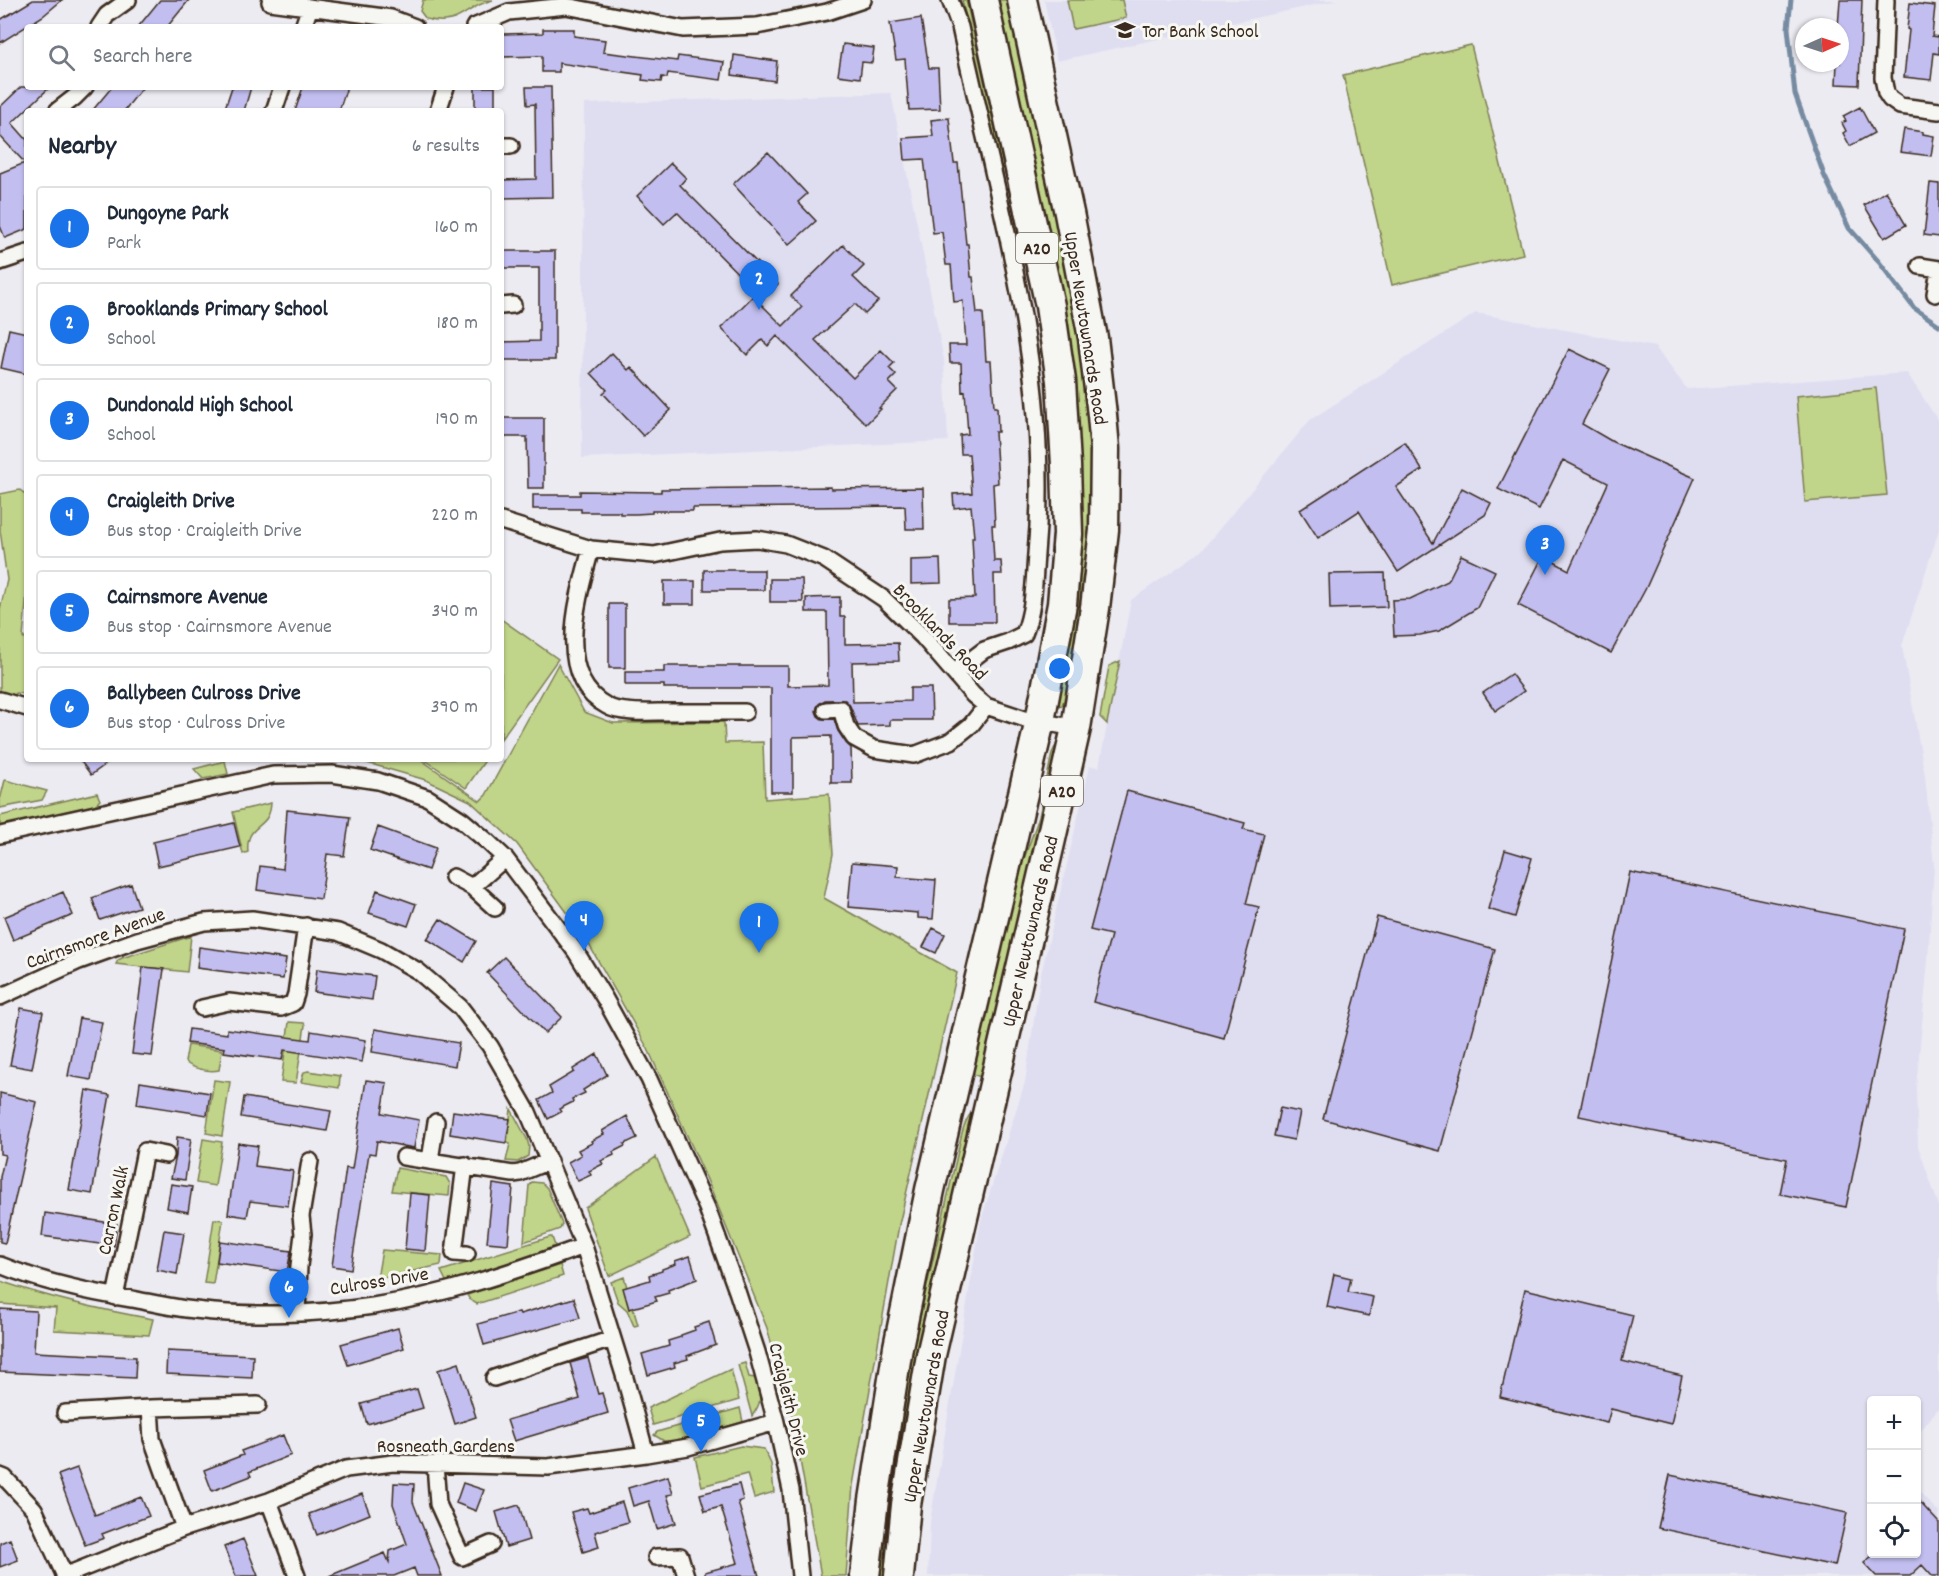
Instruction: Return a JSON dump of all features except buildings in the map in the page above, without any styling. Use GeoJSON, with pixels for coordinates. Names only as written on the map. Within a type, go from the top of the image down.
{"type":"FeatureCollection","features":[{"type":"Feature","properties":{"kind":"highway","name":"Upper Newtownards Road"},"geometry":{"type":"LineString","coordinates":[[866,1576],[874,1500],[898,1347],[930,1190],[1040,721],[1062,604],[1068,534],[1061,381],[1050,306],[983,0]]}},
{"type":"Feature","properties":{"kind":"highway","name":"Upper Newtownards Road"},"geometry":{"type":"LineString","coordinates":[[899,1576],[906,1505],[931,1355],[1076,728],[1093,628],[1104,530],[1105,449],[1093,338],[1069,213],[1022,0]]}},
{"type":"Feature","properties":{"kind":"street"},"geometry":{"type":"LineString","coordinates":[[101,24],[107,15],[128,0]]}},
{"type":"Feature","properties":{"kind":"street"},"geometry":{"type":"LineString","coordinates":[[481,24],[509,12],[566,6],[683,29],[757,26],[827,12],[863,0]]}},
{"type":"Feature","properties":{"kind":"street"},"geometry":{"type":"LineString","coordinates":[[950,0],[960,27],[1017,278],[1032,373],[1040,470],[1039,529],[1030,617],[1024,634],[984,650],[955,672]]}},
{"type":"Feature","properties":{"kind":"street"},"geometry":{"type":"LineString","coordinates":[[1886,0],[1883,78],[1886,93],[1900,106],[1939,111]]}},
{"type":"Feature","properties":{"kind":"street"},"geometry":{"type":"LineString","coordinates":[[270,2],[391,18],[407,24]]}},
{"type":"Feature","properties":{"kind":"street"},"geometry":{"type":"LineString","coordinates":[[304,24],[310,7]]}},
{"type":"Feature","properties":{"kind":"street"},"geometry":{"type":"LineString","coordinates":[[61,108],[82,90]]}},
{"type":"Feature","properties":{"kind":"street"},"geometry":{"type":"LineString","coordinates":[[275,108],[281,90]]}},
{"type":"Feature","properties":{"kind":"street"},"geometry":{"type":"LineString","coordinates":[[439,108],[445,90]]}},
{"type":"Feature","properties":{"kind":"street"},"geometry":{"type":"LineString","coordinates":[[0,261],[24,254]]}},
{"type":"Feature","properties":{"kind":"street"},"geometry":{"type":"LineString","coordinates":[[1920,266],[1939,270],[1935,294]]}},
{"type":"Feature","properties":{"kind":"street","name":"Brooklands Road"},"geometry":{"type":"LineString","coordinates":[[504,522],[591,549],[654,555],[720,541],[757,539],[786,544],[824,559],[884,599],[923,637],[973,695],[986,706],[1025,719],[1076,728]]}},
{"type":"Feature","properties":{"kind":"street"},"geometry":{"type":"LineString","coordinates":[[591,549],[577,603],[573,650],[578,674],[591,694],[608,707],[635,712],[745,712]]}},
{"type":"Feature","properties":{"kind":"street"},"geometry":{"type":"LineString","coordinates":[[0,700],[24,707]]}},
{"type":"Feature","properties":{"kind":"street"},"geometry":{"type":"LineString","coordinates":[[826,710],[841,709],[846,726],[854,738],[874,748],[914,755],[951,741],[971,725],[986,706]]}},
{"type":"Feature","properties":{"kind":"street","name":"Craigleith Drive"},"geometry":{"type":"LineString","coordinates":[[0,835],[273,775],[332,774],[378,781],[428,798],[462,820],[505,858],[576,952],[610,1009],[668,1119],[707,1208],[757,1352],[776,1422],[791,1490],[800,1576]]}},
{"type":"Feature","properties":{"kind":"street"},"geometry":{"type":"LineString","coordinates":[[472,887],[505,858]]}},
{"type":"Feature","properties":{"kind":"street"},"geometry":{"type":"LineString","coordinates":[[453,877],[472,887],[495,908]]}},
{"type":"Feature","properties":{"kind":"street","name":"Cairnsmore Avenue"},"geometry":{"type":"LineString","coordinates":[[0,997],[79,961],[137,940],[204,922],[252,919],[338,932],[381,950],[418,972],[455,1002],[490,1046],[528,1112],[584,1246],[646,1454]]}},
{"type":"Feature","properties":{"kind":"street"},"geometry":{"type":"LineString","coordinates":[[202,1008],[229,1002],[281,1008],[293,1003],[306,926]]}},
{"type":"Feature","properties":{"kind":"street"},"geometry":{"type":"LineString","coordinates":[[430,1160],[436,1122]]}},
{"type":"Feature","properties":{"kind":"street","name":"Carron Walk"},"geometry":{"type":"LineString","coordinates":[[116,1297],[146,1151],[166,1155]]}},
{"type":"Feature","properties":{"kind":"street"},"geometry":{"type":"LineString","coordinates":[[404,1157],[513,1174],[549,1161]]}},
{"type":"Feature","properties":{"kind":"street"},"geometry":{"type":"LineString","coordinates":[[297,1313],[298,1266],[303,1234],[301,1216],[310,1161]]}},
{"type":"Feature","properties":{"kind":"street"},"geometry":{"type":"LineString","coordinates":[[465,1165],[454,1253],[466,1254]]}},
{"type":"Feature","properties":{"kind":"street","name":"Culross Drive"},"geometry":{"type":"LineString","coordinates":[[0,1265],[80,1290],[196,1310],[297,1313],[373,1306],[459,1287],[509,1273],[584,1246]]}},
{"type":"Feature","properties":{"kind":"street"},"geometry":{"type":"LineString","coordinates":[[494,1378],[612,1339]]}},
{"type":"Feature","properties":{"kind":"street"},"geometry":{"type":"LineString","coordinates":[[65,1413],[258,1405]]}},
{"type":"Feature","properties":{"kind":"street"},"geometry":{"type":"LineString","coordinates":[[150,1408],[152,1439],[184,1528]]}},
{"type":"Feature","properties":{"kind":"street"},"geometry":{"type":"LineString","coordinates":[[646,1454],[688,1447],[776,1422]]}},
{"type":"Feature","properties":{"kind":"street","name":"Rosneath Gardens"},"geometry":{"type":"LineString","coordinates":[[64,1576],[184,1528],[269,1500],[346,1469],[393,1463],[548,1467],[646,1454]]}},
{"type":"Feature","properties":{"kind":"street"},"geometry":{"type":"LineString","coordinates":[[435,1464],[438,1504],[462,1557],[491,1544]]}},
{"type":"Feature","properties":{"kind":"street"},"geometry":{"type":"LineString","coordinates":[[0,1476],[5,1478],[34,1509],[64,1576]]}},
{"type":"Feature","properties":{"kind":"street"},"geometry":{"type":"LineString","coordinates":[[269,1500],[297,1576]]}},
{"type":"Feature","properties":{"kind":"street"},"geometry":{"type":"LineString","coordinates":[[656,1557],[680,1556],[686,1576]]}},
{"type":"Feature","properties":{"kind":"shaded area","name":"Tor Bank School"},"geometry":{"type":"Polygon","coordinates":[[[1044,0],[1338,0],[1057,61],[1044,0]]]}},
{"type":"Feature","properties":{"kind":"shaded area"},"geometry":{"type":"Polygon","coordinates":[[[891,93],[944,360],[948,441],[582,458],[584,104],[891,93]]]}},
{"type":"Feature","properties":{"kind":"shaded area"},"geometry":{"type":"Polygon","coordinates":[[[1476,313],[1655,347],[1687,389],[1907,373],[1939,422],[1939,530],[1902,646],[1925,776],[1934,865],[1916,1088],[1918,1146],[1939,1206],[1939,1407],[1921,1431],[1921,1396],[1867,1396],[1867,1558],[1921,1558],[1921,1493],[1939,1513],[1939,1576],[928,1576],[930,1522],[981,1220],[1025,1082],[1040,978],[1090,766],[1099,767],[1131,600],[1201,551],[1310,420],[1476,313]]]}},
{"type":"Feature","properties":{"kind":"green space"},"geometry":{"type":"Polygon","coordinates":[[[423,0],[493,0],[455,19],[438,21],[426,19],[420,11],[423,0]]]}},
{"type":"Feature","properties":{"kind":"green space"},"geometry":{"type":"Polygon","coordinates":[[[962,0],[966,0],[1004,168],[1000,169],[962,0]]]}},
{"type":"Feature","properties":{"kind":"green space"},"geometry":{"type":"Polygon","coordinates":[[[995,0],[1011,0],[1083,335],[1093,467],[1089,537],[1076,635],[1064,700],[1059,706],[1056,702],[1078,447],[1076,388],[1050,247],[995,0]]]}},
{"type":"Feature","properties":{"kind":"green space"},"geometry":{"type":"Polygon","coordinates":[[[1067,0],[1122,0],[1126,18],[1073,29],[1067,0]]]}},
{"type":"Feature","properties":{"kind":"green space"},"geometry":{"type":"Polygon","coordinates":[[[1471,45],[1523,254],[1392,285],[1343,75],[1471,45]]]}},
{"type":"Feature","properties":{"kind":"green space"},"geometry":{"type":"Polygon","coordinates":[[[1876,388],[1887,495],[1805,502],[1796,396],[1876,388]]]}},
{"type":"Feature","properties":{"kind":"green space"},"geometry":{"type":"Polygon","coordinates":[[[20,490],[24,493],[24,694],[16,693],[13,699],[0,692],[0,609],[7,580],[0,530],[0,494],[20,490]]]}},
{"type":"Feature","properties":{"kind":"green space"},"geometry":{"type":"Polygon","coordinates":[[[504,621],[558,659],[504,735],[504,621]]]}},
{"type":"Feature","properties":{"kind":"green space"},"geometry":{"type":"Polygon","coordinates":[[[1120,661],[1107,724],[1100,717],[1109,666],[1120,661]]]}},
{"type":"Feature","properties":{"kind":"green space"},"geometry":{"type":"Polygon","coordinates":[[[558,664],[584,712],[613,723],[724,722],[725,743],[763,742],[765,799],[829,794],[833,854],[824,898],[957,973],[899,1225],[853,1485],[846,1576],[821,1576],[792,1416],[767,1328],[709,1184],[648,1049],[583,934],[517,844],[470,801],[426,780],[364,762],[424,762],[480,801],[486,795],[558,664]]]}},
{"type":"Feature","properties":{"kind":"green space"},"geometry":{"type":"Polygon","coordinates":[[[1058,746],[985,1074],[981,1077],[972,1071],[1012,892],[1039,817],[1052,753],[1058,746]]]}},
{"type":"Feature","properties":{"kind":"green space"},"geometry":{"type":"Polygon","coordinates":[[[225,762],[228,774],[203,779],[194,769],[225,762]]]}},
{"type":"Feature","properties":{"kind":"green space"},"geometry":{"type":"Polygon","coordinates":[[[428,762],[484,762],[466,788],[428,762]]]}},
{"type":"Feature","properties":{"kind":"green space"},"geometry":{"type":"Polygon","coordinates":[[[5,780],[47,791],[42,800],[0,808],[5,780]]]}},
{"type":"Feature","properties":{"kind":"green space"},"geometry":{"type":"Polygon","coordinates":[[[97,793],[100,800],[95,805],[0,827],[0,816],[97,793]]]}},
{"type":"Feature","properties":{"kind":"green space"},"geometry":{"type":"Polygon","coordinates":[[[271,803],[267,818],[250,836],[248,852],[243,854],[233,812],[271,803]]]}},
{"type":"Feature","properties":{"kind":"green space"},"geometry":{"type":"Polygon","coordinates":[[[191,936],[187,972],[116,964],[122,958],[191,936]]]}},
{"type":"Feature","properties":{"kind":"green space"},"geometry":{"type":"Polygon","coordinates":[[[289,1022],[305,1025],[296,1083],[281,1082],[289,1022]]]}},
{"type":"Feature","properties":{"kind":"green space"},"geometry":{"type":"Polygon","coordinates":[[[188,1045],[222,1050],[219,1070],[201,1069],[185,1062],[188,1045]]]}},
{"type":"Feature","properties":{"kind":"green space"},"geometry":{"type":"Polygon","coordinates":[[[304,1072],[340,1076],[339,1088],[301,1082],[304,1072]]]}},
{"type":"Feature","properties":{"kind":"green space"},"geometry":{"type":"Polygon","coordinates":[[[214,1080],[230,1082],[222,1136],[206,1133],[214,1080]]]}},
{"type":"Feature","properties":{"kind":"green space"},"geometry":{"type":"Polygon","coordinates":[[[511,1109],[529,1146],[528,1156],[518,1162],[506,1161],[510,1144],[507,1143],[511,1109]]]}},
{"type":"Feature","properties":{"kind":"green space"},"geometry":{"type":"Polygon","coordinates":[[[973,1111],[977,1116],[886,1576],[877,1576],[898,1413],[961,1135],[973,1111]]]}},
{"type":"Feature","properties":{"kind":"green space"},"geometry":{"type":"Polygon","coordinates":[[[203,1139],[222,1142],[215,1186],[196,1183],[203,1139]]]}},
{"type":"Feature","properties":{"kind":"green space"},"geometry":{"type":"Polygon","coordinates":[[[656,1157],[690,1237],[609,1276],[585,1208],[656,1157]]]}},
{"type":"Feature","properties":{"kind":"green space"},"geometry":{"type":"Polygon","coordinates":[[[397,1168],[446,1177],[450,1184],[449,1196],[392,1191],[397,1168]]]}},
{"type":"Feature","properties":{"kind":"green space"},"geometry":{"type":"Polygon","coordinates":[[[532,1182],[542,1183],[547,1188],[562,1224],[560,1229],[524,1242],[529,1185],[532,1182]]]}},
{"type":"Feature","properties":{"kind":"green space"},"geometry":{"type":"Polygon","coordinates":[[[214,1219],[223,1220],[213,1284],[204,1283],[214,1219]]]}},
{"type":"Feature","properties":{"kind":"green space"},"geometry":{"type":"Polygon","coordinates":[[[550,1237],[555,1246],[547,1251],[461,1280],[447,1283],[441,1271],[550,1237]]]}},
{"type":"Feature","properties":{"kind":"green space"},"geometry":{"type":"Polygon","coordinates":[[[382,1250],[442,1255],[441,1265],[377,1279],[382,1250]]]}},
{"type":"Feature","properties":{"kind":"green space"},"geometry":{"type":"Polygon","coordinates":[[[560,1265],[563,1276],[477,1304],[467,1295],[560,1265]]]}},
{"type":"Feature","properties":{"kind":"green space"},"geometry":{"type":"Polygon","coordinates":[[[624,1277],[638,1325],[634,1326],[627,1310],[618,1302],[611,1282],[624,1277]]]}},
{"type":"Feature","properties":{"kind":"green space"},"geometry":{"type":"Polygon","coordinates":[[[0,1281],[76,1303],[153,1319],[149,1335],[54,1330],[56,1308],[0,1304],[0,1281]]]}},
{"type":"Feature","properties":{"kind":"green space"},"geometry":{"type":"Polygon","coordinates":[[[745,1363],[749,1377],[755,1378],[759,1393],[760,1401],[752,1416],[738,1365],[745,1363]]]}},
{"type":"Feature","properties":{"kind":"green space"},"geometry":{"type":"Polygon","coordinates":[[[731,1369],[739,1400],[653,1425],[648,1408],[731,1369]]]}},
{"type":"Feature","properties":{"kind":"green space"},"geometry":{"type":"Polygon","coordinates":[[[740,1408],[743,1422],[673,1442],[664,1441],[654,1435],[657,1432],[740,1408]]]}},
{"type":"Feature","properties":{"kind":"green space"},"geometry":{"type":"Polygon","coordinates":[[[741,1446],[764,1449],[771,1464],[774,1492],[754,1498],[747,1474],[702,1486],[695,1457],[741,1446]]]}},
{"type":"Feature","properties":{"kind":"waterway"},"geometry":{"type":"LineString","coordinates":[[1791,0],[1788,28],[1795,94],[1824,175],[1849,228],[1879,262],[1914,308],[1939,325]]}},
{"type":"Feature","properties":{"kind":"place","name":"Tor Bank School"},"geometry":{"type":"Point","coordinates":[1125,30]}},
{"type":"Feature","properties":{"kind":"place","name":"Brooklands Primary School"},"geometry":{"type":"Point","coordinates":[759,310]}},
{"type":"Feature","properties":{"kind":"place","name":"Dundonald High School"},"geometry":{"type":"Point","coordinates":[1545,575]}},
{"type":"Feature","properties":{"kind":"place","name":"Craigleith Drive"},"geometry":{"type":"Point","coordinates":[584,951]}},
{"type":"Feature","properties":{"kind":"place","name":"Dungoyne Park"},"geometry":{"type":"Point","coordinates":[759,953]}},
{"type":"Feature","properties":{"kind":"place","name":"Ballybeen Culross Drive"},"geometry":{"type":"Point","coordinates":[289,1318]}},
{"type":"Feature","properties":{"kind":"place","name":"Cairnsmore Avenue"},"geometry":{"type":"Point","coordinates":[701,1452]}}]}
